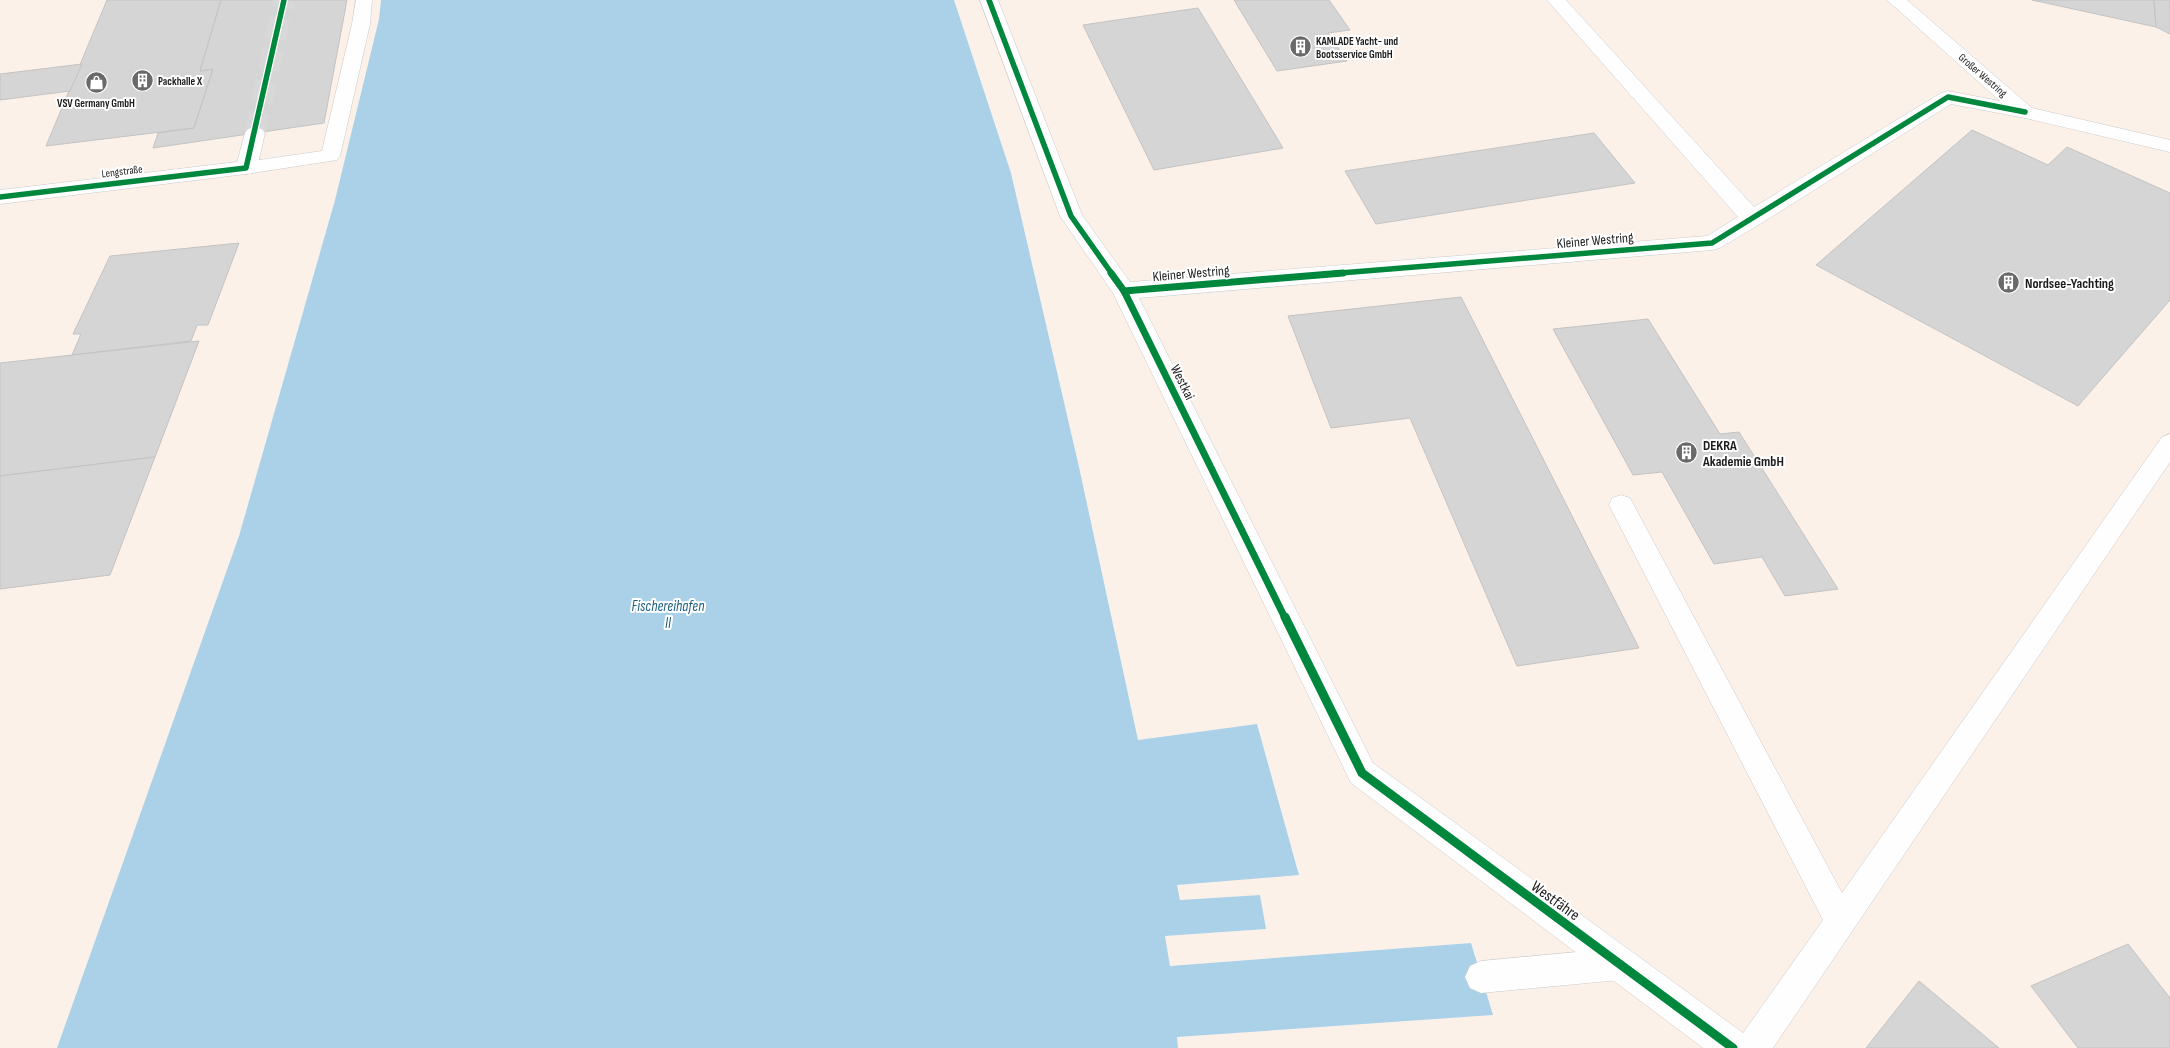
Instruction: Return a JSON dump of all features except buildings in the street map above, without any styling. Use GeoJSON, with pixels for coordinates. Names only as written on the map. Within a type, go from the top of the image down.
{"type":"FeatureCollection","features":[{"type":"Feature","properties":{"kind":"street","name":"Westkai"},"geometry":{"type":"LineString","coordinates":[[989,0],[1072,216],[1124,291],[1362,773]]}},
{"type":"Feature","properties":{"kind":"street"},"geometry":{"type":"LineString","coordinates":[[1556,0],[1752,219]]}},
{"type":"Feature","properties":{"kind":"street","name":"Großer Westring"},"geometry":{"type":"LineString","coordinates":[[1896,0],[2025,112],[2170,146]]}},
{"type":"Feature","properties":{"kind":"street","name":"Kleiner Westring"},"geometry":{"type":"LineString","coordinates":[[1124,291],[1712,243],[1948,96],[2025,112]]}},
{"type":"Feature","properties":{"kind":"street"},"geometry":{"type":"LineString","coordinates":[[246,168],[255,133]]}},
{"type":"Feature","properties":{"kind":"street","name":"Lengstraße"},"geometry":{"type":"LineString","coordinates":[[0,197],[246,168]]}},
{"type":"Feature","properties":{"kind":"street","name":"Westfähre"},"geometry":{"type":"LineString","coordinates":[[1362,773],[1733,1048]]}},
{"type":"Feature","properties":{"kind":"lane"},"geometry":{"type":"LineString","coordinates":[[246,168],[330,156],[361,24],[364,0]]}},
{"type":"Feature","properties":{"kind":"lane"},"geometry":{"type":"LineString","coordinates":[[1753,1048],[2170,443]]}},
{"type":"Feature","properties":{"kind":"lane"},"geometry":{"type":"LineString","coordinates":[[1622,505],[1840,920]]}},
{"type":"Feature","properties":{"kind":"lane"},"geometry":{"type":"LineString","coordinates":[[1481,977],[1620,964]]}},
{"type":"Feature","properties":{"kind":"shaded area"},"geometry":{"type":"Polygon","coordinates":[[[0,0],[381,0],[379,19],[335,200],[239,536],[57,1048],[0,1048],[0,0]]]}},
{"type":"Feature","properties":{"kind":"shaded area"},"geometry":{"type":"Polygon","coordinates":[[[954,0],[2170,0],[2170,1048],[1178,1048],[1177,1037],[1492,1015],[1471,943],[1170,966],[1165,936],[1265,929],[1260,895],[1180,900],[1177,885],[1299,874],[1257,724],[1138,740],[1079,467],[1011,173],[954,0]]]}},
{"type":"Feature","properties":{"kind":"water","name":"Fischereihafen II"},"geometry":{"type":"Polygon","coordinates":[[[381,0],[954,0],[1011,173],[1079,467],[1138,740],[1257,724],[1299,875],[1177,885],[1180,900],[1260,895],[1266,929],[1165,936],[1170,966],[1471,943],[1493,1015],[1177,1037],[1178,1048],[57,1048],[239,536],[335,200],[379,19],[381,0]]]}},
{"type":"Feature","properties":{"kind":"tunnel"},"geometry":{"type":"LineString","coordinates":[[255,133],[284,0]]}},
{"type":"Feature","properties":{"kind":"cycle path"},"geometry":{"type":"LineString","coordinates":[[0,197],[246,168],[284,0]]}},
{"type":"Feature","properties":{"kind":"cycle path"},"geometry":{"type":"LineString","coordinates":[[989,0],[1071,216],[1124,291],[1362,773],[1733,1048]]}},
{"type":"Feature","properties":{"kind":"cycle path"},"geometry":{"type":"LineString","coordinates":[[1124,291],[1712,243],[1948,97],[2025,112]]}},
{"type":"Feature","properties":{"kind":"place","name":"KAMLADE Yacht- und Bootsservice GmbH"},"geometry":{"type":"Point","coordinates":[1300,47]}},
{"type":"Feature","properties":{"kind":"place","name":"Packhalle X"},"geometry":{"type":"Point","coordinates":[142,81]}},
{"type":"Feature","properties":{"kind":"place","name":"VSV Germany GmbH"},"geometry":{"type":"Point","coordinates":[96,82]}},
{"type":"Feature","properties":{"kind":"place","name":"Nordsee-Yachting"},"geometry":{"type":"Point","coordinates":[2009,283]}},
{"type":"Feature","properties":{"kind":"place","name":"DEKRA Akademie GmbH"},"geometry":{"type":"Point","coordinates":[1687,453]}}]}
